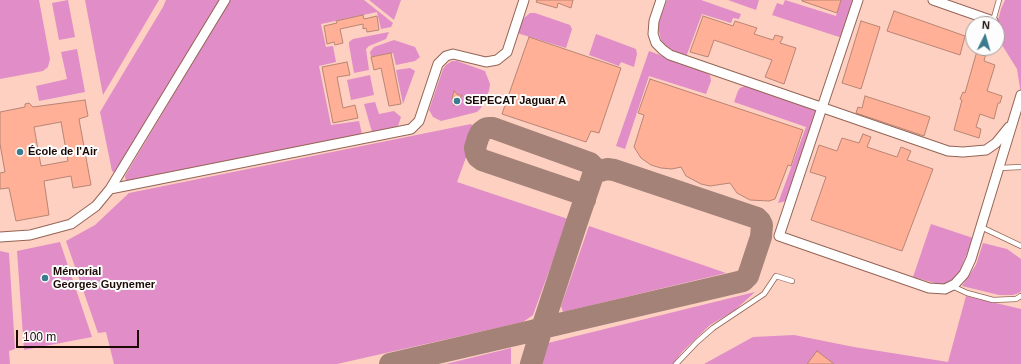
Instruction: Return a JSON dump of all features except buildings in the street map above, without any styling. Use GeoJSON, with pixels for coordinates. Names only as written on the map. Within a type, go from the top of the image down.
{"type":"FeatureCollection","features":[{"type":"Feature","properties":{"kind":"street"},"geometry":{"type":"LineString","coordinates":[[0,237],[30,235],[71,224],[96,206],[110,189],[225,0]]}},
{"type":"Feature","properties":{"kind":"street"},"geometry":{"type":"LineString","coordinates":[[110,189],[412,129],[419,121],[438,64],[446,56],[453,54],[486,62],[497,60],[507,52],[524,0]]}},
{"type":"Feature","properties":{"kind":"street"},"geometry":{"type":"LineString","coordinates":[[661,0],[654,21],[653,34],[656,43],[670,55],[948,151],[963,152],[986,150],[996,143],[1013,123]]}},
{"type":"Feature","properties":{"kind":"street"},"geometry":{"type":"LineString","coordinates":[[858,0],[779,236],[929,288],[945,289],[955,284],[964,274],[971,259],[1021,95]]}},
{"type":"Feature","properties":{"kind":"street"},"geometry":{"type":"LineString","coordinates":[[933,0],[981,16]]}},
{"type":"Feature","properties":{"kind":"lane"},"geometry":{"type":"LineString","coordinates":[[994,16],[999,0]]}},
{"type":"Feature","properties":{"kind":"lane"},"geometry":{"type":"LineString","coordinates":[[999,168],[1021,167]]}},
{"type":"Feature","properties":{"kind":"lane"},"geometry":{"type":"LineString","coordinates":[[980,227],[1021,246]]}},
{"type":"Feature","properties":{"kind":"lane"},"geometry":{"type":"LineString","coordinates":[[676,364],[713,328],[764,294],[776,276],[792,281]]}},
{"type":"Feature","properties":{"kind":"lane"},"geometry":{"type":"LineString","coordinates":[[951,286],[968,293],[993,300],[1016,299],[1021,296]]}},
{"type":"Feature","properties":{"kind":"shaded area"},"geometry":{"type":"Polygon","coordinates":[[[0,0],[39,0],[50,59],[48,67],[43,71],[0,79],[0,0]]]}},
{"type":"Feature","properties":{"kind":"shaded area"},"geometry":{"type":"Polygon","coordinates":[[[68,0],[75,37],[59,40],[52,3],[68,0]]]}},
{"type":"Feature","properties":{"kind":"shaded area"},"geometry":{"type":"Polygon","coordinates":[[[85,0],[159,0],[103,95],[85,0]]]}},
{"type":"Feature","properties":{"kind":"shaded area"},"geometry":{"type":"Polygon","coordinates":[[[166,0],[221,0],[115,173],[112,171],[100,112],[166,0]]]}},
{"type":"Feature","properties":{"kind":"shaded area"},"geometry":{"type":"Polygon","coordinates":[[[230,0],[364,0],[393,23],[391,27],[381,29],[377,12],[321,24],[326,47],[333,46],[336,62],[319,66],[331,125],[359,121],[362,134],[358,137],[130,182],[126,181],[125,176],[230,0]]]}},
{"type":"Feature","properties":{"kind":"shaded area"},"geometry":{"type":"Polygon","coordinates":[[[369,0],[401,0],[394,20],[369,0]]]}},
{"type":"Feature","properties":{"kind":"shaded area"},"geometry":{"type":"Polygon","coordinates":[[[667,0],[701,0],[741,14],[739,19],[733,18],[731,23],[702,14],[686,57],[675,53],[661,40],[658,25],[667,0]]]}},
{"type":"Feature","properties":{"kind":"shaded area"},"geometry":{"type":"Polygon","coordinates":[[[728,0],[759,0],[756,10],[728,0]]]}},
{"type":"Feature","properties":{"kind":"shaded area"},"geometry":{"type":"Polygon","coordinates":[[[785,0],[836,16],[841,0],[855,0],[843,37],[839,37],[772,15],[777,3],[783,5],[785,0]]]}},
{"type":"Feature","properties":{"kind":"shaded area"},"geometry":{"type":"Polygon","coordinates":[[[1005,0],[1021,0],[1021,94],[1017,69],[1005,50],[1005,16],[999,16],[1005,0]]]}},
{"type":"Feature","properties":{"kind":"shaded area"},"geometry":{"type":"Polygon","coordinates":[[[530,13],[535,13],[570,25],[572,29],[566,48],[517,33],[524,18],[530,13]]]}},
{"type":"Feature","properties":{"kind":"shaded area"},"geometry":{"type":"Polygon","coordinates":[[[389,32],[386,39],[369,46],[366,49],[369,70],[354,73],[349,42],[353,39],[389,32]]]}},
{"type":"Feature","properties":{"kind":"shaded area"},"geometry":{"type":"Polygon","coordinates":[[[596,34],[636,49],[637,54],[634,67],[621,62],[619,66],[589,55],[596,34]]]}},
{"type":"Feature","properties":{"kind":"shaded area"},"geometry":{"type":"Polygon","coordinates":[[[394,40],[415,47],[420,57],[415,61],[396,65],[393,53],[371,57],[370,52],[374,47],[394,40]]]}},
{"type":"Feature","properties":{"kind":"shaded area"},"geometry":{"type":"Polygon","coordinates":[[[77,49],[85,92],[39,101],[36,86],[67,79],[61,52],[77,49]]]}},
{"type":"Feature","properties":{"kind":"shaded area"},"geometry":{"type":"Polygon","coordinates":[[[649,51],[705,72],[710,75],[711,81],[706,94],[649,76],[625,149],[616,146],[649,51]]]}},
{"type":"Feature","properties":{"kind":"shaded area"},"geometry":{"type":"Polygon","coordinates":[[[452,61],[457,61],[485,71],[490,84],[489,91],[481,108],[477,112],[441,121],[433,117],[429,110],[443,69],[452,61]]]}},
{"type":"Feature","properties":{"kind":"shaded area"},"geometry":{"type":"Polygon","coordinates":[[[410,68],[415,71],[403,104],[396,70],[410,68]]]}},
{"type":"Feature","properties":{"kind":"shaded area"},"geometry":{"type":"Polygon","coordinates":[[[370,75],[374,95],[351,100],[347,80],[370,75]]]}},
{"type":"Feature","properties":{"kind":"shaded area"},"geometry":{"type":"Polygon","coordinates":[[[748,85],[816,111],[816,115],[786,201],[778,203],[806,127],[734,102],[740,88],[748,85]]]}},
{"type":"Feature","properties":{"kind":"shaded area"},"geometry":{"type":"Polygon","coordinates":[[[375,102],[379,114],[394,111],[401,117],[398,126],[372,132],[364,104],[375,102]]]}},
{"type":"Feature","properties":{"kind":"shaded area"},"geometry":{"type":"Polygon","coordinates":[[[471,124],[476,130],[457,182],[568,219],[533,315],[523,322],[337,364],[114,364],[106,332],[98,333],[66,241],[95,225],[129,193],[471,124]]]}},
{"type":"Feature","properties":{"kind":"shaded area"},"geometry":{"type":"Polygon","coordinates":[[[931,224],[973,238],[958,276],[951,283],[942,285],[913,277],[931,224]]]}},
{"type":"Feature","properties":{"kind":"shaded area"},"geometry":{"type":"Polygon","coordinates":[[[589,226],[726,273],[563,312],[561,306],[589,226]]]}},
{"type":"Feature","properties":{"kind":"shaded area"},"geometry":{"type":"Polygon","coordinates":[[[60,242],[92,337],[24,350],[17,251],[60,242]]]}},
{"type":"Feature","properties":{"kind":"shaded area"},"geometry":{"type":"Polygon","coordinates":[[[983,243],[1007,249],[1021,259],[1021,291],[1019,293],[1013,295],[999,295],[962,286],[976,265],[983,243]]]}},
{"type":"Feature","properties":{"kind":"shaded area"},"geometry":{"type":"Polygon","coordinates":[[[0,251],[9,253],[15,349],[9,351],[10,364],[0,364],[0,251]]]}},
{"type":"Feature","properties":{"kind":"shaded area"},"geometry":{"type":"Polygon","coordinates":[[[755,292],[734,311],[710,325],[682,352],[673,364],[516,364],[541,363],[548,343],[755,292]]]}},
{"type":"Feature","properties":{"kind":"shaded area"},"geometry":{"type":"Polygon","coordinates":[[[966,296],[1021,309],[1021,364],[704,364],[753,337],[794,335],[854,347],[948,362],[966,296]]]}},
{"type":"Feature","properties":{"kind":"shaded area"},"geometry":{"type":"Polygon","coordinates":[[[511,348],[511,364],[446,364],[511,348]]]}},
{"type":"Feature","properties":{"kind":"taxiway"},"geometry":{"type":"LineString","coordinates":[[585,200],[583,195],[579,193],[482,160],[478,157],[475,148],[478,138],[481,132],[485,129],[493,128],[590,163],[594,167],[593,175]]}},
{"type":"Feature","properties":{"kind":"taxiway"},"geometry":{"type":"LineString","coordinates":[[390,364],[532,331],[542,328],[743,281],[748,276],[761,237],[762,225],[760,221],[757,218],[614,170],[607,169],[597,172],[593,175],[542,328],[531,364]]}},
{"type":"Feature","properties":{"kind":"place","name":"SEPECAT Jaguar A"},"geometry":{"type":"Point","coordinates":[457,101]}},
{"type":"Feature","properties":{"kind":"place","name":"École de l'Air"},"geometry":{"type":"Point","coordinates":[20,152]}},
{"type":"Feature","properties":{"kind":"place","name":"Mémorial Georges Guynemer"},"geometry":{"type":"Point","coordinates":[45,278]}}]}
